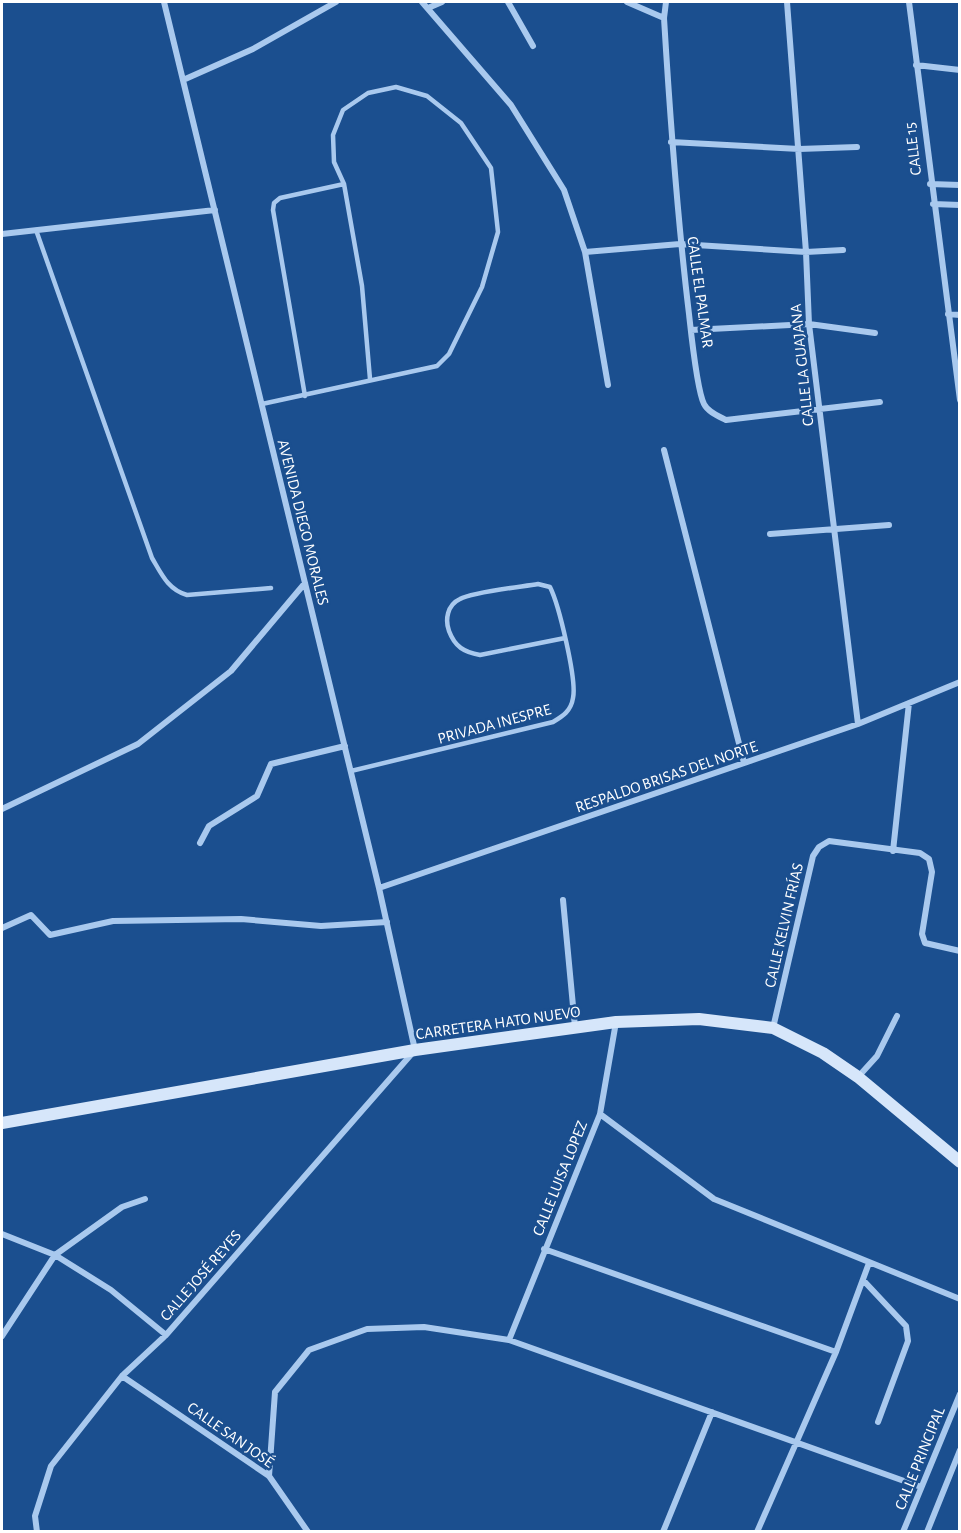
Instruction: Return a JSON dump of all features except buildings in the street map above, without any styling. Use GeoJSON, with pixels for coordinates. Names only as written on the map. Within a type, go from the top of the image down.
{"type":"FeatureCollection","features":[{"type":"Feature","properties":{"kind":"main road","name":"CARRETERA HATO NUEVO"},"geometry":{"type":"LineString","coordinates":[[2,1123],[415,1050],[616,1022],[699,1019],[773,1028],[823,1053],[858,1077],[960,1162]]}},
{"type":"Feature","properties":{"kind":"street","name":"AVENIDA DIEGO MORALES"},"geometry":{"type":"LineString","coordinates":[[164,2],[351,771],[415,1050]]}},
{"type":"Feature","properties":{"kind":"street"},"geometry":{"type":"LineString","coordinates":[[183,80],[253,49],[336,2]]}},
{"type":"Feature","properties":{"kind":"street"},"geometry":{"type":"LineString","coordinates":[[422,2],[511,105],[564,190],[585,252],[608,386]]}},
{"type":"Feature","properties":{"kind":"street"},"geometry":{"type":"LineString","coordinates":[[428,8],[442,2]]}},
{"type":"Feature","properties":{"kind":"street"},"geometry":{"type":"LineString","coordinates":[[508,2],[533,46]]}},
{"type":"Feature","properties":{"kind":"street"},"geometry":{"type":"LineString","coordinates":[[627,2],[664,18]]}},
{"type":"Feature","properties":{"kind":"street","name":"CALLE EL PALMAR"},"geometry":{"type":"LineString","coordinates":[[666,2],[664,18],[671,142],[680,244],[691,330],[704,404],[715,415],[726,420],[880,402]]}},
{"type":"Feature","properties":{"kind":"street","name":"CALLE LA GUAJANA"},"geometry":{"type":"LineString","coordinates":[[787,2],[799,149],[809,324],[858,724]]}},
{"type":"Feature","properties":{"kind":"street","name":"CALLE 15"},"geometry":{"type":"LineString","coordinates":[[909,2],[930,184],[960,400]]}},
{"type":"Feature","properties":{"kind":"street"},"geometry":{"type":"LineString","coordinates":[[916,65],[960,70]]}},
{"type":"Feature","properties":{"kind":"street"},"geometry":{"type":"LineString","coordinates":[[671,142],[799,149],[857,147]]}},
{"type":"Feature","properties":{"kind":"street"},"geometry":{"type":"LineString","coordinates":[[930,184],[960,185]]}},
{"type":"Feature","properties":{"kind":"street"},"geometry":{"type":"LineString","coordinates":[[933,204],[960,205]]}},
{"type":"Feature","properties":{"kind":"street"},"geometry":{"type":"LineString","coordinates":[[2,234],[215,210]]}},
{"type":"Feature","properties":{"kind":"street"},"geometry":{"type":"LineString","coordinates":[[585,252],[680,244],[806,252],[843,250]]}},
{"type":"Feature","properties":{"kind":"street"},"geometry":{"type":"LineString","coordinates":[[948,314],[960,315]]}},
{"type":"Feature","properties":{"kind":"street"},"geometry":{"type":"LineString","coordinates":[[691,330],[809,324],[875,333]]}},
{"type":"Feature","properties":{"kind":"street"},"geometry":{"type":"LineString","coordinates":[[664,450],[744,763]]}},
{"type":"Feature","properties":{"kind":"street"},"geometry":{"type":"LineString","coordinates":[[770,534],[889,525]]}},
{"type":"Feature","properties":{"kind":"street"},"geometry":{"type":"LineString","coordinates":[[2,809],[138,744],[231,671],[305,583]]}},
{"type":"Feature","properties":{"kind":"street","name":"RESPALDO BRISAS DEL NORTE"},"geometry":{"type":"LineString","coordinates":[[379,888],[858,724],[960,682]]}},
{"type":"Feature","properties":{"kind":"street"},"geometry":{"type":"LineString","coordinates":[[893,851],[909,703]]}},
{"type":"Feature","properties":{"kind":"street"},"geometry":{"type":"LineString","coordinates":[[200,843],[209,826],[256,796],[271,764],[345,746]]}},
{"type":"Feature","properties":{"kind":"street","name":"CALLE KELVIN FRÍAS"},"geometry":{"type":"LineString","coordinates":[[773,1028],[813,856],[819,847],[829,841],[920,853],[929,859],[932,872],[922,934],[926,943],[960,951]]}},
{"type":"Feature","properties":{"kind":"street"},"geometry":{"type":"LineString","coordinates":[[563,900],[576,1028]]}},
{"type":"Feature","properties":{"kind":"street"},"geometry":{"type":"LineString","coordinates":[[2,928],[31,915],[50,935],[114,921],[241,919],[321,926],[387,922]]}},
{"type":"Feature","properties":{"kind":"street"},"geometry":{"type":"LineString","coordinates":[[858,1077],[877,1056],[897,1016]]}},
{"type":"Feature","properties":{"kind":"street","name":"CALLE LUISA LOPEZ"},"geometry":{"type":"LineString","coordinates":[[510,1340],[600,1114],[616,1022]]}},
{"type":"Feature","properties":{"kind":"street","name":"CALLE JOSÉ REYES"},"geometry":{"type":"LineString","coordinates":[[37,1532],[35,1516],[51,1466],[122,1376],[166,1335],[415,1050]]}},
{"type":"Feature","properties":{"kind":"street"},"geometry":{"type":"LineString","coordinates":[[600,1114],[714,1199],[960,1299]]}},
{"type":"Feature","properties":{"kind":"street"},"geometry":{"type":"LineString","coordinates":[[2,1336],[55,1255],[122,1207],[145,1199]]}},
{"type":"Feature","properties":{"kind":"street"},"geometry":{"type":"LineString","coordinates":[[2,1234],[55,1255],[111,1290],[166,1335]]}},
{"type":"Feature","properties":{"kind":"street"},"geometry":{"type":"LineString","coordinates":[[544,1250],[836,1352]]}},
{"type":"Feature","properties":{"kind":"street"},"geometry":{"type":"LineString","coordinates":[[757,1532],[836,1352],[869,1263]]}},
{"type":"Feature","properties":{"kind":"street"},"geometry":{"type":"LineString","coordinates":[[863,1280],[906,1326],[908,1341],[878,1422]]}},
{"type":"Feature","properties":{"kind":"street"},"geometry":{"type":"LineString","coordinates":[[269,1476],[275,1392],[309,1350],[367,1329],[424,1327],[510,1340],[921,1487]]}},
{"type":"Feature","properties":{"kind":"street","name":"CALLE SAN JOSÉ"},"geometry":{"type":"LineString","coordinates":[[122,1376],[269,1476],[308,1532]]}},
{"type":"Feature","properties":{"kind":"street","name":"CALLE PRINCIPAL"},"geometry":{"type":"LineString","coordinates":[[903,1532],[960,1394]]}},
{"type":"Feature","properties":{"kind":"street"},"geometry":{"type":"LineString","coordinates":[[663,1532],[712,1412]]}},
{"type":"Feature","properties":{"kind":"street"},"geometry":{"type":"LineString","coordinates":[[927,1532],[960,1450]]}},
{"type":"Feature","properties":{"kind":"lane"},"geometry":{"type":"LineString","coordinates":[[262,404],[437,366],[449,354],[482,287],[498,232],[491,168],[461,123],[427,96],[396,87],[368,93],[343,110],[333,135],[334,162],[344,184],[362,286],[370,379]]}},
{"type":"Feature","properties":{"kind":"lane"},"geometry":{"type":"LineString","coordinates":[[305,396],[273,210],[274,202],[280,198],[344,184]]}},
{"type":"Feature","properties":{"kind":"lane"},"geometry":{"type":"LineString","coordinates":[[36,230],[152,558],[167,583],[177,592],[187,595],[271,588]]}},
{"type":"Feature","properties":{"kind":"lane","name":"PRIVADA INESPRE"},"geometry":{"type":"LineString","coordinates":[[351,771],[553,722],[566,715],[574,698],[565,638],[550,587],[538,584],[459,599],[449,609],[446,622],[454,644],[468,653],[480,655],[565,638]]}}]}
